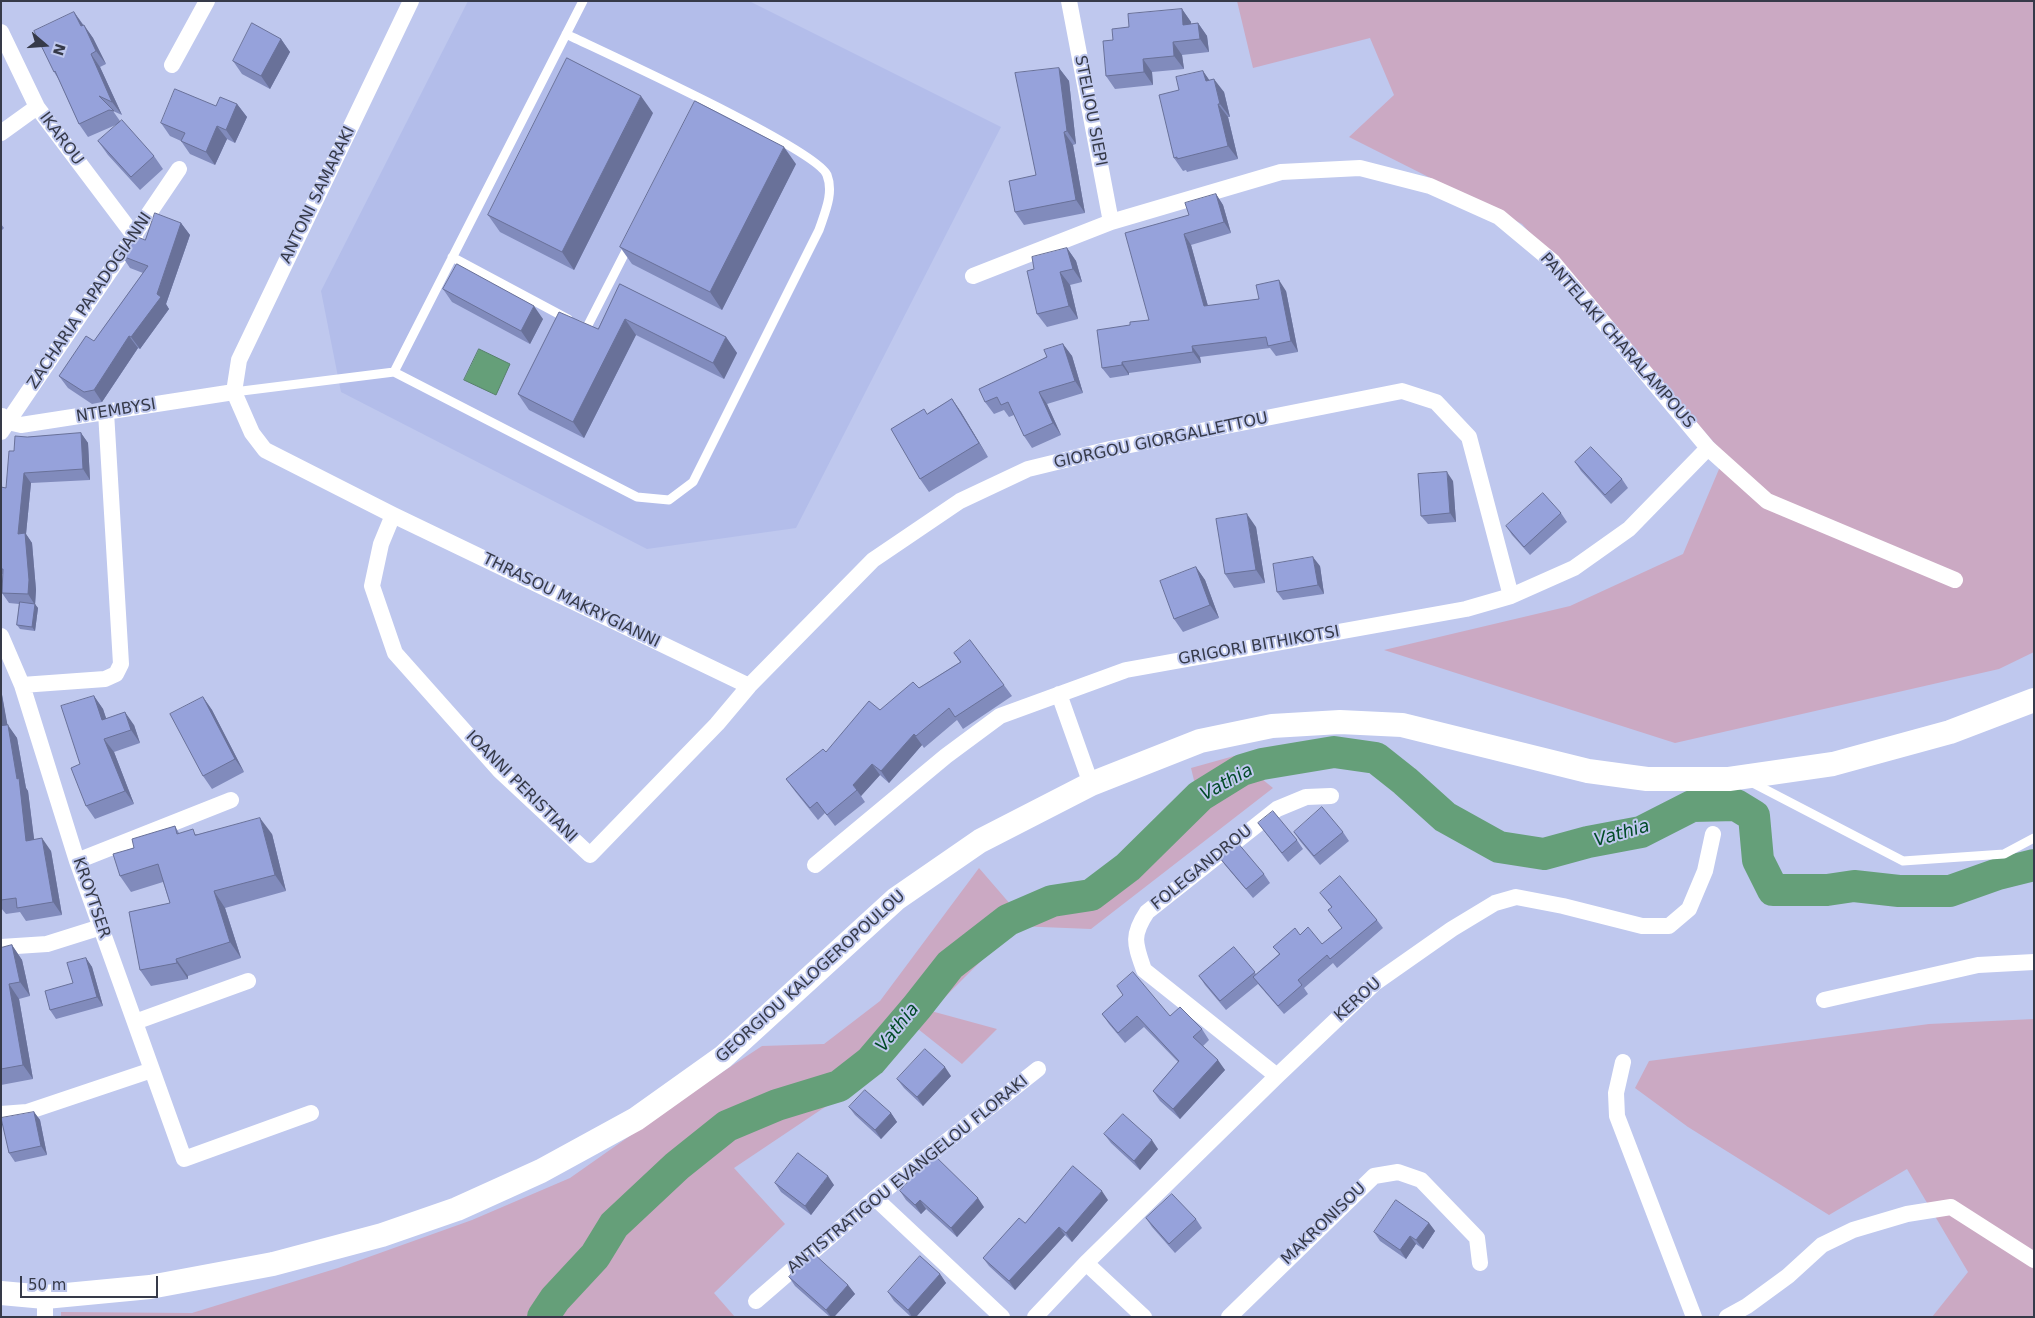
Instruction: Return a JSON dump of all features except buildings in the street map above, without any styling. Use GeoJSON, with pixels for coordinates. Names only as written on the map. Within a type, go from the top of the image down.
{"type":"FeatureCollection","features":[{"type":"Feature","properties":{"kind":"street"},"geometry":{"type":"LineString","coordinates":[[172,65],[207,1]]}},
{"type":"Feature","properties":{"kind":"street","name":"ANTONI SAMARAKI"},"geometry":{"type":"LineString","coordinates":[[234,392],[239,360],[411,1]]}},
{"type":"Feature","properties":{"kind":"street","name":"STELIOU SIEPI"},"geometry":{"type":"LineString","coordinates":[[1069,1],[1111,222]]}},
{"type":"Feature","properties":{"kind":"street","name":"IKAROU"},"geometry":{"type":"LineString","coordinates":[[1,32],[36,107],[135,237]]}},
{"type":"Feature","properties":{"kind":"street"},"geometry":{"type":"LineString","coordinates":[[1,132],[36,107]]}},
{"type":"Feature","properties":{"kind":"street","name":"PANTELAKI CHARALAMPOUS"},"geometry":{"type":"LineString","coordinates":[[973,276],[1111,222],[1281,172],[1360,168],[1430,186],[1499,218],[1553,262],[1708,448],[1767,501],[1955,580]]}},
{"type":"Feature","properties":{"kind":"street","name":"ZACHARIA PAPADOGIANNI"},"geometry":{"type":"LineString","coordinates":[[3,423],[135,237],[179,169]]}},
{"type":"Feature","properties":{"kind":"street","name":"GIORGOU GIORGALLETTOU"},"geometry":{"type":"LineString","coordinates":[[749,686],[873,560],[960,501],[1028,469],[1110,449],[1402,391],[1436,402],[1468,437],[1511,596]]}},
{"type":"Feature","properties":{"kind":"street","name":"NTEMBYSI"},"geometry":{"type":"LineString","coordinates":[[3,423],[21,425],[234,392]]}},
{"type":"Feature","properties":{"kind":"street","name":"THRASOU MAKRYGIANNI"},"geometry":{"type":"LineString","coordinates":[[234,392],[252,433],[265,450],[394,516],[749,686]]}},
{"type":"Feature","properties":{"kind":"street"},"geometry":{"type":"LineString","coordinates":[[22,684],[105,679],[116,674],[121,664],[106,412]]}},
{"type":"Feature","properties":{"kind":"street","name":"GRIGORI BITHIKOTSI"},"geometry":{"type":"LineString","coordinates":[[815,865],[946,756],[1000,716],[1126,670],[1466,608],[1511,596],[1574,568],[1629,528],[1708,448]]}},
{"type":"Feature","properties":{"kind":"street","name":"IOANNI PERISTIANI"},"geometry":{"type":"LineString","coordinates":[[394,516],[381,544],[372,586],[395,653],[500,771],[590,855],[717,724],[749,686]]}},
{"type":"Feature","properties":{"kind":"street","name":"KROYTSER"},"geometry":{"type":"LineString","coordinates":[[1,636],[22,684],[77,861],[184,1159],[310,1113]]}},
{"type":"Feature","properties":{"kind":"street"},"geometry":{"type":"LineString","coordinates":[[1059,694],[1091,784]]}},
{"type":"Feature","properties":{"kind":"street","name":"GEORGIOU KALOGEROPOULOU"},"geometry":{"type":"LineString","coordinates":[[1,1293],[45,1307],[273,1264],[382,1235],[447,1212],[540,1171],[636,1119],[722,1057],[896,899],[980,841],[1091,784],[1200,741],[1272,726],[1340,722],[1402,726],[1588,771],[1656,779],[1728,779],[1842,761],[1950,732],[2034,700]]}},
{"type":"Feature","properties":{"kind":"street","name":"FOLEGANDROU"},"geometry":{"type":"LineString","coordinates":[[1277,1076],[1144,970],[1136,945],[1138,926],[1147,912],[1277,809],[1306,796],[1331,796]]}},
{"type":"Feature","properties":{"kind":"street"},"geometry":{"type":"LineString","coordinates":[[77,861],[231,800]]}},
{"type":"Feature","properties":{"kind":"street","name":"KEROU"},"geometry":{"type":"LineString","coordinates":[[1034,1317],[1086,1263],[1375,983],[1452,929],[1495,903],[1516,897],[1563,906],[1642,926],[1669,926],[1689,909],[1705,871],[1713,834]]}},
{"type":"Feature","properties":{"kind":"street"},"geometry":{"type":"LineString","coordinates":[[1,947],[48,944],[100,927]]}},
{"type":"Feature","properties":{"kind":"street"},"geometry":{"type":"LineString","coordinates":[[1824,1000],[1978,965],[2034,962]]}},
{"type":"Feature","properties":{"kind":"street"},"geometry":{"type":"LineString","coordinates":[[135,1022],[248,981]]}},
{"type":"Feature","properties":{"kind":"street"},"geometry":{"type":"LineString","coordinates":[[1623,1062],[1616,1093],[1617,1116],[1694,1317]]}},
{"type":"Feature","properties":{"kind":"street"},"geometry":{"type":"LineString","coordinates":[[1,1114],[27,1112],[152,1070]]}},
{"type":"Feature","properties":{"kind":"street","name":"ANTISTRATIGOU EVANGELOU FLORAKI"},"geometry":{"type":"LineString","coordinates":[[756,1301],[874,1198],[1038,1070]]}},
{"type":"Feature","properties":{"kind":"street","name":"MAKRONISOU"},"geometry":{"type":"LineString","coordinates":[[1229,1317],[1374,1176],[1398,1172],[1421,1180],[1476,1238],[1480,1263]]}},
{"type":"Feature","properties":{"kind":"street"},"geometry":{"type":"LineString","coordinates":[[874,1198],[1002,1317]]}},
{"type":"Feature","properties":{"kind":"street"},"geometry":{"type":"LineString","coordinates":[[1727,1317],[1747,1306],[1781,1281],[1822,1245],[1853,1230],[1907,1214],[1951,1207],[2034,1260]]}},
{"type":"Feature","properties":{"kind":"street"},"geometry":{"type":"LineString","coordinates":[[1086,1263],[1144,1317]]}},
{"type":"Feature","properties":{"kind":"lane"},"geometry":{"type":"LineString","coordinates":[[394,372],[583,1]]}},
{"type":"Feature","properties":{"kind":"lane"},"geometry":{"type":"LineString","coordinates":[[234,392],[394,372],[637,497],[669,500],[693,482],[820,230],[830,197],[827,173],[808,156],[703,100],[566,34]]}},
{"type":"Feature","properties":{"kind":"lane"},"geometry":{"type":"LineString","coordinates":[[699,109],[703,100]]}},
{"type":"Feature","properties":{"kind":"lane"},"geometry":{"type":"LineString","coordinates":[[452,257],[586,329],[636,232]]}},
{"type":"Feature","properties":{"kind":"lane"},"geometry":{"type":"LineString","coordinates":[[1742,777],[1903,861],[2004,854],[2034,838]]}},
{"type":"Feature","properties":{"kind":"shaded area"},"geometry":{"type":"Polygon","coordinates":[[[468,1],[749,1],[1001,127],[796,528],[647,549],[341,392],[321,291],[468,1]]]}},
{"type":"Feature","properties":{"kind":"shaded area"},"geometry":{"type":"Polygon","coordinates":[[[1237,1],[2034,1],[2034,652],[1999,669],[1675,743],[1384,650],[1570,606],[1683,554],[1725,455],[1522,224],[1349,137],[1394,95],[1370,38],[1253,68],[1237,1]]]}},
{"type":"Feature","properties":{"kind":"shaded area"},"geometry":{"type":"Polygon","coordinates":[[[479,349],[510,364],[496,395],[464,380],[479,349]]]}},
{"type":"Feature","properties":{"kind":"shaded area"},"geometry":{"type":"Polygon","coordinates":[[[1234,756],[1273,788],[1091,929],[1016,926],[931,1011],[997,1029],[962,1064],[918,1029],[877,1076],[822,1109],[734,1168],[785,1224],[714,1293],[735,1317],[61,1317],[61,1312],[192,1313],[338,1268],[472,1220],[570,1178],[698,1088],[762,1046],[824,1044],[880,1001],[979,868],[1011,905],[1089,879],[1201,809],[1191,768],[1234,756]]]}},
{"type":"Feature","properties":{"kind":"shaded area"},"geometry":{"type":"Polygon","coordinates":[[[2034,1019],[2034,1317],[1932,1317],[1968,1272],[1907,1169],[1829,1215],[1688,1127],[1635,1088],[1649,1061],[1929,1024],[2034,1019]]]}},
{"type":"Feature","properties":{"kind":"waterway","name":"Vathia"},"geometry":{"type":"LineString","coordinates":[[543,1317],[555,1299],[595,1256],[614,1225],[677,1166],[727,1126],[777,1105],[839,1086],[871,1061],[950,965],[1008,920],[1052,901],[1091,895],[1128,867],[1200,796],[1242,770],[1262,764],[1334,752],[1376,758],[1445,817],[1499,847],[1544,854],[1588,842],[1641,832],[1692,806],[1736,805],[1754,816],[1758,860],[1773,890],[1827,890],[1854,886],[1899,891],[1950,891],[1998,874],[2034,865]]}}]}
